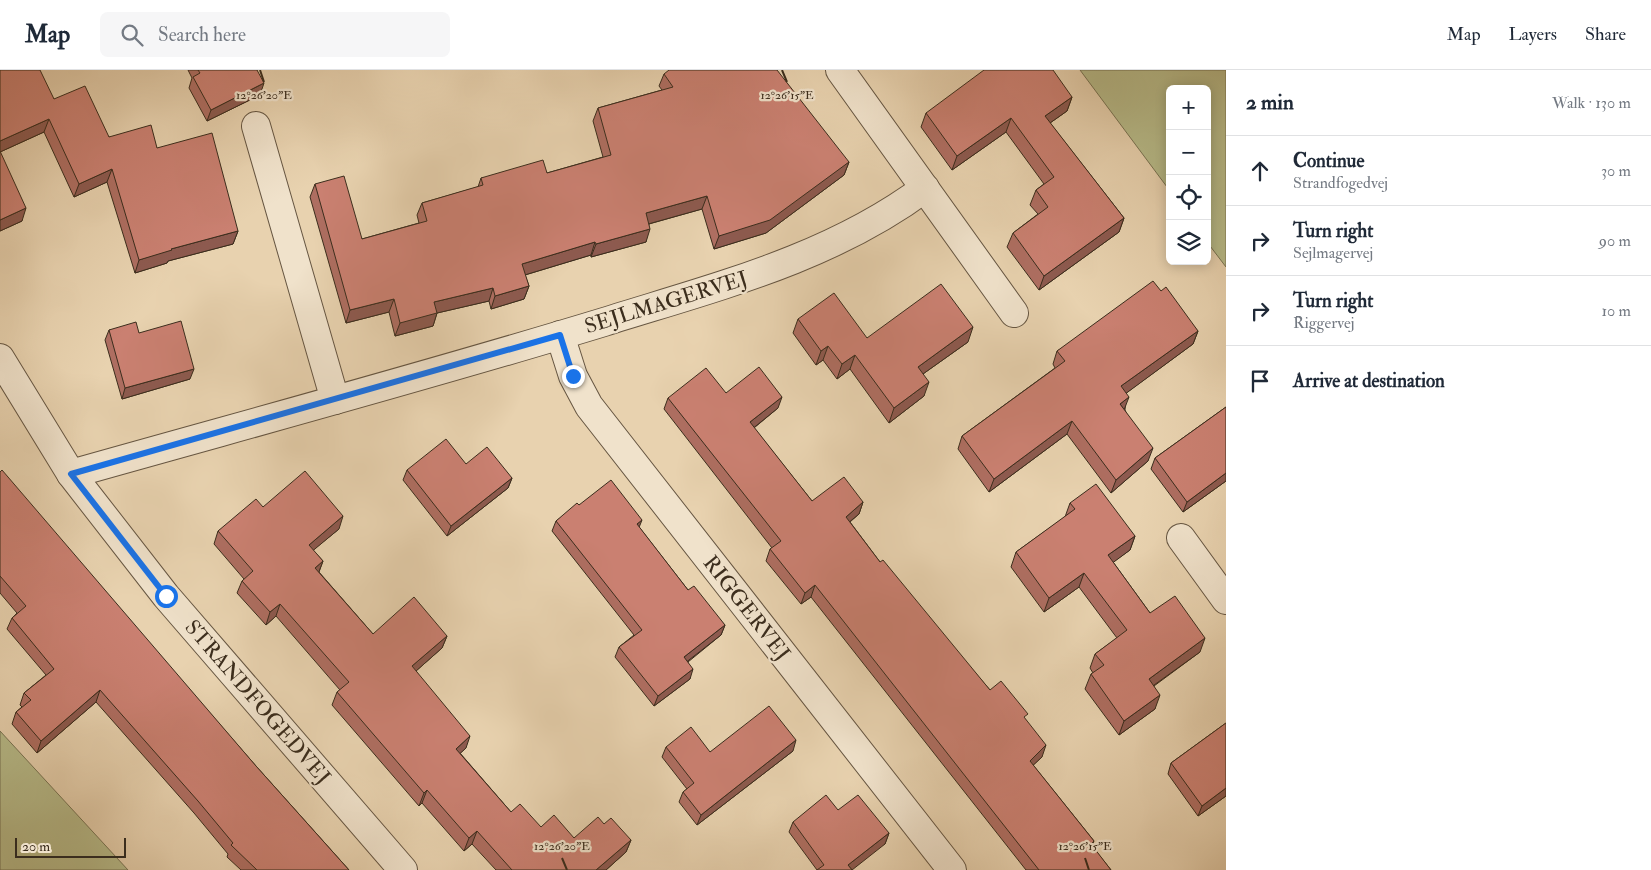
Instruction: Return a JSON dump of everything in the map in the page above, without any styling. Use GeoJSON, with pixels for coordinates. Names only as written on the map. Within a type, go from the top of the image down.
{"type":"FeatureCollection","features":[{"type":"Feature","properties":{"kind":"street"},"geometry":{"type":"LineString","coordinates":[[840,70],[1014,313]]}},
{"type":"Feature","properties":{"kind":"street"},"geometry":{"type":"LineString","coordinates":[[256,126],[334,400]]}},
{"type":"Feature","properties":{"kind":"street","name":"SEJLMAGERVEJ"},"geometry":{"type":"LineString","coordinates":[[71,474],[560,335],[778,268],[888,214],[925,188]]}},
{"type":"Feature","properties":{"kind":"street","name":"RIGGERVEJ"},"geometry":{"type":"LineString","coordinates":[[560,335],[573,376],[589,406],[952,870]]}},
{"type":"Feature","properties":{"kind":"street","name":"STRANDFOGEDVEJ"},"geometry":{"type":"LineString","coordinates":[[0,358],[71,474],[166,596],[403,870]]}},
{"type":"Feature","properties":{"kind":"street"},"geometry":{"type":"LineString","coordinates":[[1182,538],[1226,600]]}},
{"type":"Feature","properties":{"kind":"green space"},"geometry":{"type":"Polygon","coordinates":[[[1080,70],[1226,70],[1226,267],[1211,247],[1211,85],[1166,85],[1166,186],[1080,70]]]}},
{"type":"Feature","properties":{"kind":"green space"},"geometry":{"type":"Polygon","coordinates":[[[0,731],[128,870],[0,870],[0,731]]]}},
{"type":"Feature","properties":{"kind":"building"},"geometry":{"type":"Polygon","coordinates":[[[0,70],[40,70],[54,99],[85,86],[109,137],[151,125],[157,148],[212,133],[238,231],[171,249],[139,260],[112,169],[79,184],[49,119],[0,141],[0,70]]]}},
{"type":"Feature","properties":{"kind":"building"},"geometry":{"type":"Polygon","coordinates":[[[198,70],[257,70],[264,83],[211,110],[193,77],[200,73],[198,70]]]}},
{"type":"Feature","properties":{"kind":"building"},"geometry":{"type":"Polygon","coordinates":[[[669,70],[777,70],[849,162],[770,220],[719,236],[707,196],[646,213],[650,229],[596,244],[595,242],[522,264],[529,286],[495,296],[493,288],[434,302],[437,313],[400,323],[394,299],[350,310],[315,184],[344,176],[362,239],[427,221],[422,203],[483,185],[481,178],[543,160],[547,173],[611,155],[598,108],[673,87],[664,74],[669,70]]]}},
{"type":"Feature","properties":{"kind":"building"},"geometry":{"type":"Polygon","coordinates":[[[984,70],[1053,70],[1072,97],[1045,116],[1124,218],[1044,276],[1013,233],[1048,207],[1036,190],[1054,177],[1011,118],[957,156],[926,113],[984,70]]]}},
{"type":"Feature","properties":{"kind":"building"},"geometry":{"type":"Polygon","coordinates":[[[0,151],[26,208],[0,220],[0,151]]]}},
{"type":"Feature","properties":{"kind":"building"},"geometry":{"type":"Polygon","coordinates":[[[1153,281],[1161,291],[1166,287],[1198,331],[1121,386],[1129,397],[1120,404],[1153,448],[1116,480],[1072,421],[994,479],[962,436],[1065,361],[1057,351],[1153,281]]]}},
{"type":"Feature","properties":{"kind":"building"},"geometry":{"type":"Polygon","coordinates":[[[941,284],[973,327],[918,367],[929,382],[894,408],[855,355],[842,364],[828,346],[821,351],[798,319],[834,293],[867,338],[941,284]]]}},
{"type":"Feature","properties":{"kind":"building"},"geometry":{"type":"Polygon","coordinates":[[[181,321],[194,369],[125,388],[109,330],[136,322],[139,333],[181,321]]]}},
{"type":"Feature","properties":{"kind":"building"},"geometry":{"type":"Polygon","coordinates":[[[759,367],[782,397],[750,422],[812,501],[844,477],[863,502],[846,517],[880,562],[883,560],[990,690],[1001,681],[1028,714],[1024,717],[1046,745],[1030,761],[1094,841],[1091,844],[1111,870],[1039,870],[815,585],[805,593],[770,549],[781,541],[668,398],[706,368],[726,393],[759,367]]]}},
{"type":"Feature","properties":{"kind":"building"},"geometry":{"type":"Polygon","coordinates":[[[1226,407],[1226,473],[1187,502],[1155,458],[1226,407]]]}},
{"type":"Feature","properties":{"kind":"building"},"geometry":{"type":"Polygon","coordinates":[[[446,439],[466,464],[487,447],[512,478],[451,526],[407,470],[446,439]]]}},
{"type":"Feature","properties":{"kind":"building"},"geometry":{"type":"Polygon","coordinates":[[[2,470],[256,766],[349,870],[257,870],[231,845],[233,843],[198,801],[100,690],[41,741],[16,712],[31,700],[24,693],[54,669],[12,618],[26,606],[0,576],[0,472],[2,470]]]}},
{"type":"Feature","properties":{"kind":"building"},"geometry":{"type":"Polygon","coordinates":[[[305,471],[343,516],[309,545],[323,561],[315,568],[373,634],[414,597],[447,636],[412,666],[470,736],[456,749],[511,812],[520,804],[541,827],[554,815],[574,838],[598,817],[604,824],[611,818],[631,840],[596,870],[512,870],[477,831],[469,838],[427,790],[424,793],[337,692],[349,682],[280,604],[270,612],[242,581],[253,571],[218,531],[256,499],[263,507],[305,471]]]}},
{"type":"Feature","properties":{"kind":"building"},"geometry":{"type":"Polygon","coordinates":[[[611,480],[642,520],[637,524],[688,590],[694,586],[725,625],[684,657],[693,669],[658,696],[619,647],[642,630],[556,521],[577,503],[579,505],[611,480]]]}},
{"type":"Feature","properties":{"kind":"building"},"geometry":{"type":"Polygon","coordinates":[[[1096,484],[1135,536],[1108,555],[1150,613],[1175,596],[1205,638],[1149,679],[1160,695],[1124,721],[1091,674],[1104,665],[1095,654],[1127,630],[1084,573],[1049,598],[1016,552],[1075,509],[1070,503],[1096,484]]]}},
{"type":"Feature","properties":{"kind":"building"},"geometry":{"type":"Polygon","coordinates":[[[769,706],[796,740],[701,815],[683,792],[694,783],[666,747],[691,727],[710,752],[769,706]]]}},
{"type":"Feature","properties":{"kind":"building"},"geometry":{"type":"Polygon","coordinates":[[[1226,723],[1226,788],[1202,806],[1171,763],[1226,723]]]}},
{"type":"Feature","properties":{"kind":"building"},"geometry":{"type":"Polygon","coordinates":[[[826,795],[838,810],[858,795],[889,833],[848,865],[852,870],[817,870],[824,865],[793,822],[826,795]]]}},
{"type":"Feature","properties":{"kind":"route"},"geometry":{"type":"LineString","coordinates":[[166,596],[71,474],[560,335],[573,376]]}}]}
